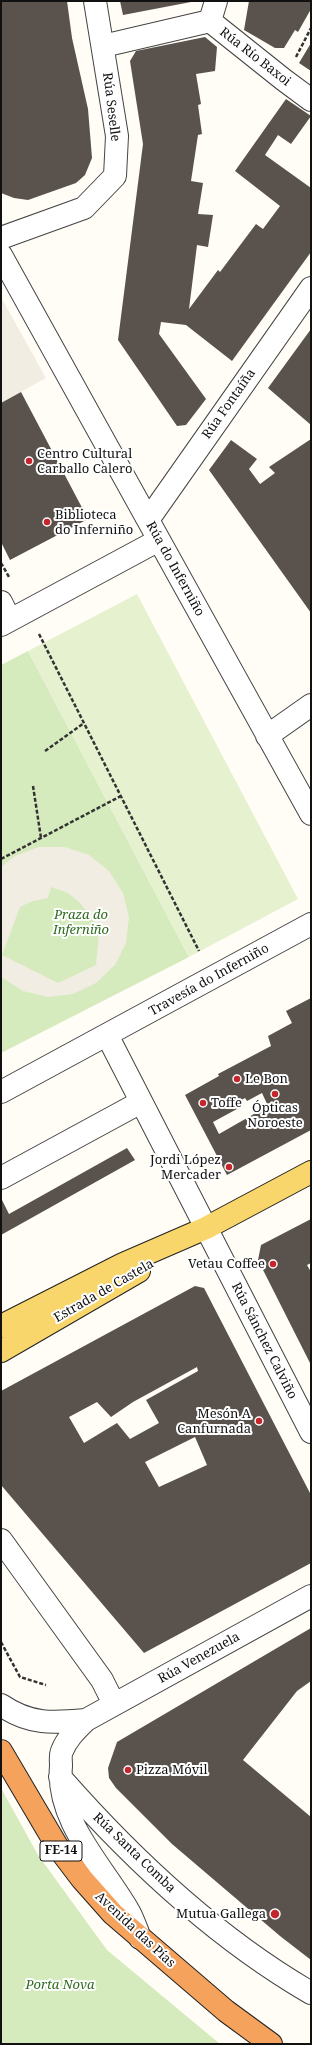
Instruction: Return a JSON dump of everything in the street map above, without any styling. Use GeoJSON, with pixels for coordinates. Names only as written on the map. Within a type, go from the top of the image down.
{"type":"FeatureCollection","features":[{"type":"Feature","properties":{"kind":"highway","name":"Avenida das Pías"},"geometry":{"type":"LineString","coordinates":[[1,1750],[57,1846],[82,1879],[113,1914],[226,2011],[271,2044]]}},
{"type":"Feature","properties":{"kind":"main road","name":"Estrada de Castela"},"geometry":{"type":"LineString","coordinates":[[1,1326],[122,1264],[206,1228],[311,1172]]}},
{"type":"Feature","properties":{"kind":"main road","name":"Estrada de Castela"},"geometry":{"type":"LineString","coordinates":[[1,1350],[170,1253],[206,1228]]}},
{"type":"Feature","properties":{"kind":"street","name":"Rúa Seselle"},"geometry":{"type":"LineString","coordinates":[[5,230],[84,208],[115,176],[117,136],[95,1]]}},
{"type":"Feature","properties":{"kind":"street","name":"Rúa Río Baxoi"},"geometry":{"type":"LineString","coordinates":[[103,46],[213,11],[311,100]]}},
{"type":"Feature","properties":{"kind":"street","name":"Rúa do Inferniño"},"geometry":{"type":"LineString","coordinates":[[1,255],[311,814]]}},
{"type":"Feature","properties":{"kind":"street","name":"Rúa Fontaíña"},"geometry":{"type":"LineString","coordinates":[[148,520],[311,288]]}},
{"type":"Feature","properties":{"kind":"street"},"geometry":{"type":"LineString","coordinates":[[10,615],[159,540]]}},
{"type":"Feature","properties":{"kind":"street"},"geometry":{"type":"LineString","coordinates":[[267,736],[311,705]]}},
{"type":"Feature","properties":{"kind":"street","name":"Travesía do Inferniño"},"geometry":{"type":"LineString","coordinates":[[1,1092],[311,924]]}},
{"type":"Feature","properties":{"kind":"street"},"geometry":{"type":"LineString","coordinates":[[107,1035],[206,1228]]}},
{"type":"Feature","properties":{"kind":"street"},"geometry":{"type":"LineString","coordinates":[[1,1178],[141,1102]]}},
{"type":"Feature","properties":{"kind":"street","name":"Rúa Sánchez Calviño"},"geometry":{"type":"LineString","coordinates":[[206,1228],[311,1432]]}},
{"type":"Feature","properties":{"kind":"street"},"geometry":{"type":"LineString","coordinates":[[1,1540],[102,1680],[114,1704]]}},
{"type":"Feature","properties":{"kind":"street","name":"Rúa Venezuela"},"geometry":{"type":"LineString","coordinates":[[140,1938],[129,1911],[90,1852],[72,1821],[62,1798],[60,1777],[62,1751],[73,1732],[86,1720],[311,1596]]}},
{"type":"Feature","properties":{"kind":"street","name":"Rúa Venezuela"},"geometry":{"type":"LineString","coordinates":[[1,1705],[16,1716],[40,1721],[61,1722],[86,1720]]}},
{"type":"Feature","properties":{"kind":"street","name":"Rúa Santa Comba"},"geometry":{"type":"LineString","coordinates":[[60,1777],[85,1806],[192,1910],[280,1975],[311,1993]]}},
{"type":"Feature","properties":{"kind":"path"},"geometry":{"type":"LineString","coordinates":[[10,615],[84,723],[199,951]]}},
{"type":"Feature","properties":{"kind":"path"},"geometry":{"type":"LineString","coordinates":[[45,751],[84,723]]}},
{"type":"Feature","properties":{"kind":"path"},"geometry":{"type":"LineString","coordinates":[[33,786],[41,838]]}},
{"type":"Feature","properties":{"kind":"path"},"geometry":{"type":"LineString","coordinates":[[1,859],[121,796]]}},
{"type":"Feature","properties":{"kind":"path"},"geometry":{"type":"LineString","coordinates":[[1,1642],[20,1677],[46,1685]]}},
{"type":"Feature","properties":{"kind":"green space"},"geometry":{"type":"Polygon","coordinates":[[[137,594],[298,899],[189,957],[28,651],[137,594]]]}},
{"type":"Feature","properties":{"kind":"green space","name":"Praza do Inferniño"},"geometry":{"type":"Polygon","coordinates":[[[28,651],[189,957],[1,1053],[1,665],[28,651]]]}},
{"type":"Feature","properties":{"kind":"green space","name":"Porta Nova"},"geometry":{"type":"Polygon","coordinates":[[[1,1788],[38,1855],[107,1950],[220,2044],[1,2044],[1,1788]]]}},
{"type":"Feature","properties":{"kind":"shaded area"},"geometry":{"type":"Polygon","coordinates":[[[1,297],[46,378],[1,403],[1,297]]]}},
{"type":"Feature","properties":{"kind":"shaded area"},"geometry":{"type":"Polygon","coordinates":[[[39,847],[65,847],[89,855],[109,871],[123,893],[129,917],[126,943],[115,965],[96,983],[73,994],[48,997],[23,991],[1,977],[1,867],[15,856],[39,847]],[[51,887],[48,898],[33,901],[20,907],[2,955],[58,983],[96,965],[99,933],[92,918],[80,903],[68,893],[51,887]]]}},
{"type":"Feature","properties":{"kind":"building"},"geometry":{"type":"Polygon","coordinates":[[[1,1],[67,1],[72,38],[88,109],[92,158],[85,175],[76,183],[28,200],[14,198],[1,193],[1,1]]]}},
{"type":"Feature","properties":{"kind":"building"},"geometry":{"type":"Polygon","coordinates":[[[120,1],[191,1],[191,2],[123,15],[120,1]]]}},
{"type":"Feature","properties":{"kind":"building"},"geometry":{"type":"Polygon","coordinates":[[[249,1],[311,1],[311,9],[298,32],[295,30],[284,48],[275,48],[244,30],[249,1]]]}},
{"type":"Feature","properties":{"kind":"building"},"geometry":{"type":"Polygon","coordinates":[[[205,37],[217,47],[215,71],[196,74],[201,104],[198,105],[202,134],[198,135],[191,181],[203,183],[198,214],[213,215],[208,247],[197,245],[189,309],[218,270],[220,272],[256,224],[263,229],[280,206],[235,171],[286,99],[311,116],[291,144],[278,135],[265,155],[311,188],[311,252],[232,361],[186,325],[161,322],[159,334],[206,399],[186,425],[177,426],[118,340],[143,144],[130,61],[136,51],[205,37]]]}},
{"type":"Feature","properties":{"kind":"building"},"geometry":{"type":"Polygon","coordinates":[[[311,43],[311,71],[299,63],[311,43]]]}},
{"type":"Feature","properties":{"kind":"building"},"geometry":{"type":"Polygon","coordinates":[[[311,329],[311,425],[268,388],[311,329]]]}},
{"type":"Feature","properties":{"kind":"building","name":"Centro Cultural Carballo Calero"},"geometry":{"type":"Polygon","coordinates":[[[21,392],[88,519],[10,560],[1,542],[1,403],[21,392]]]}},
{"type":"Feature","properties":{"kind":"building"},"geometry":{"type":"Polygon","coordinates":[[[311,439],[311,613],[209,470],[231,440],[257,459],[249,469],[260,484],[275,473],[269,467],[311,439]]]}},
{"type":"Feature","properties":{"kind":"building"},"geometry":{"type":"Polygon","coordinates":[[[311,998],[311,1130],[227,1175],[185,1095],[219,1076],[218,1074],[271,1046],[268,1036],[292,1023],[286,1011],[311,998]],[[262,1093],[247,1101],[245,1098],[234,1104],[237,1109],[213,1122],[219,1134],[268,1106],[262,1093]]]}},
{"type":"Feature","properties":{"kind":"building"},"geometry":{"type":"Polygon","coordinates":[[[127,1148],[135,1160],[1,1235],[2,1200],[9,1214],[127,1148]]]}},
{"type":"Feature","properties":{"kind":"building"},"geometry":{"type":"Polygon","coordinates":[[[311,1219],[311,1263],[307,1265],[311,1272],[311,1365],[258,1260],[261,1245],[311,1219]]]}},
{"type":"Feature","properties":{"kind":"building"},"geometry":{"type":"Polygon","coordinates":[[[195,1286],[204,1288],[311,1495],[311,1563],[144,1653],[1,1485],[1,1391],[195,1286]],[[197,1367],[133,1402],[111,1417],[97,1402],[69,1417],[84,1443],[117,1423],[130,1439],[159,1423],[146,1400],[198,1371],[197,1367]],[[195,1437],[145,1462],[159,1487],[207,1465],[195,1437]]]}},
{"type":"Feature","properties":{"kind":"building"},"geometry":{"type":"Polygon","coordinates":[[[311,1628],[311,1681],[297,1691],[243,1760],[311,1817],[311,1960],[280,1936],[172,1844],[116,1788],[109,1778],[108,1768],[117,1742],[311,1628]]]}},
{"type":"Feature","properties":{"kind":"place","name":"Centro Cultural Carballo Calero"},"geometry":{"type":"Point","coordinates":[29,461]}},
{"type":"Feature","properties":{"kind":"place","name":"Biblioteca do Inferniño"},"geometry":{"type":"Point","coordinates":[47,522]}},
{"type":"Feature","properties":{"kind":"place","name":"Le Bon"},"geometry":{"type":"Point","coordinates":[237,1079]}},
{"type":"Feature","properties":{"kind":"place","name":"Ópticas Noroeste"},"geometry":{"type":"Point","coordinates":[275,1094]}},
{"type":"Feature","properties":{"kind":"place","name":"Toffe"},"geometry":{"type":"Point","coordinates":[203,1103]}},
{"type":"Feature","properties":{"kind":"place","name":"Jordi López Mercader"},"geometry":{"type":"Point","coordinates":[229,1167]}},
{"type":"Feature","properties":{"kind":"place","name":"Vetau Coffee"},"geometry":{"type":"Point","coordinates":[273,1264]}},
{"type":"Feature","properties":{"kind":"place","name":"Mesón A Canfurnada"},"geometry":{"type":"Point","coordinates":[259,1421]}},
{"type":"Feature","properties":{"kind":"place","name":"Pizza Móvil"},"geometry":{"type":"Point","coordinates":[128,1770]}},
{"type":"Feature","properties":{"kind":"place","name":"Mutua Gallega"},"geometry":{"type":"Point","coordinates":[275,1914]}}]}
